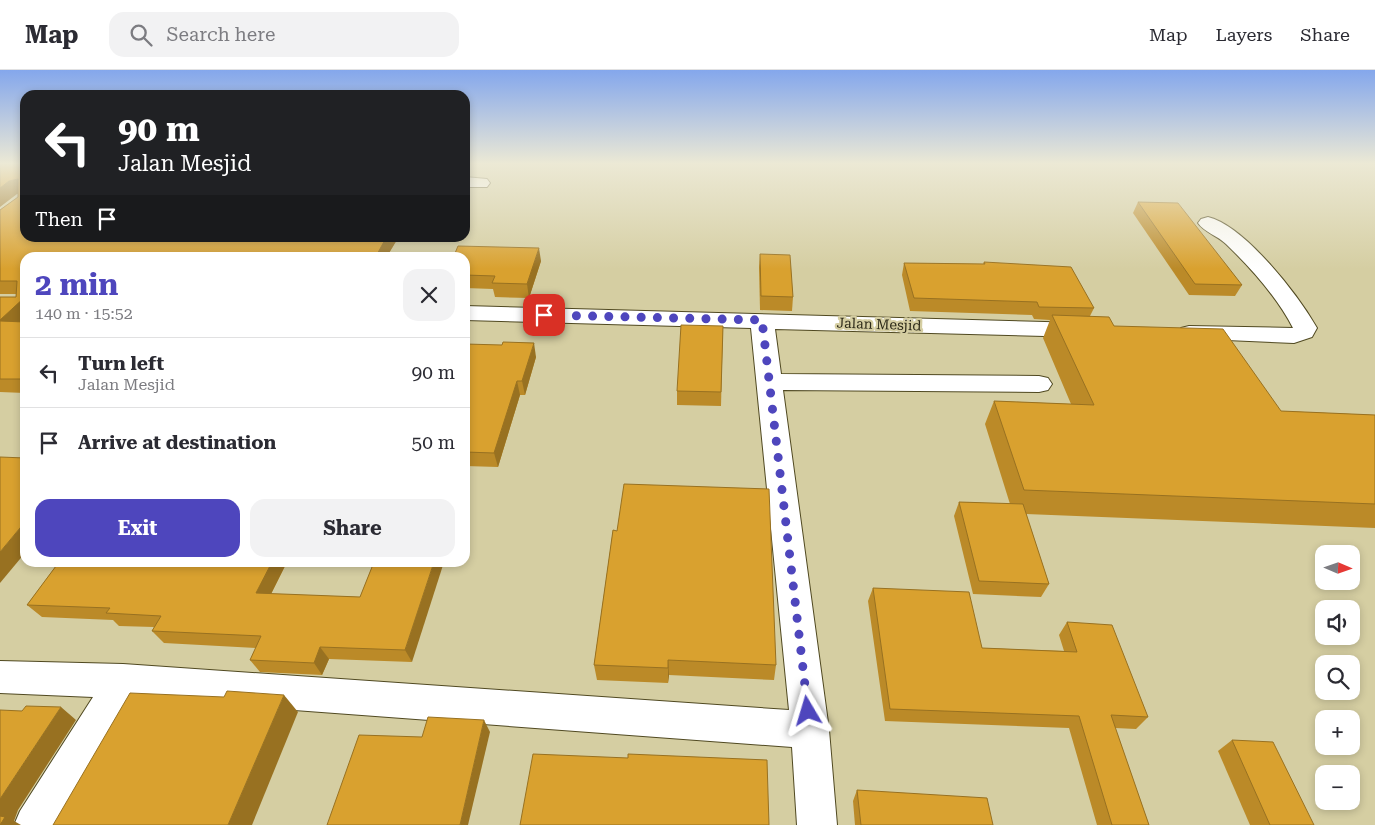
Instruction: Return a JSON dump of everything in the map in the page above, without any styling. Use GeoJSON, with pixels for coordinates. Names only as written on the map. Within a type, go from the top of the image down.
{"type":"FeatureCollection","features":[{"type":"Feature","properties":{"kind":"street"},"geometry":{"type":"LineString","coordinates":[[1166,332],[1294,336],[1304,332],[1305,328],[1301,319],[1233,239],[1208,223]]}},
{"type":"Feature","properties":{"kind":"street","name":"Jalan Mesjid"},"geometry":{"type":"LineString","coordinates":[[470,313],[1107,330]]}},
{"type":"Feature","properties":{"kind":"street"},"geometry":{"type":"LineString","coordinates":[[762,320],[810,730],[817,825]]}},
{"type":"Feature","properties":{"kind":"street"},"geometry":{"type":"LineString","coordinates":[[769,382],[1039,384]]}},
{"type":"Feature","properties":{"kind":"street"},"geometry":{"type":"LineString","coordinates":[[0,677],[123,680],[810,730]]}},
{"type":"Feature","properties":{"kind":"street"},"geometry":{"type":"LineString","coordinates":[[34,825],[123,680]]}},
{"type":"Feature","properties":{"kind":"building"},"geometry":{"type":"Polygon","coordinates":[[[15,199],[20,199],[20,242],[384,242],[378,252],[20,252],[20,302],[0,320],[0,297],[16,297],[17,281],[0,281],[0,210],[15,199]]]}},
{"type":"Feature","properties":{"kind":"building"},"geometry":{"type":"Polygon","coordinates":[[[1138,202],[1178,203],[1242,285],[1195,284],[1138,202]]]}},
{"type":"Feature","properties":{"kind":"building"},"geometry":{"type":"Polygon","coordinates":[[[458,246],[539,248],[527,284],[492,283],[495,276],[470,275],[470,252],[456,252],[458,246]]]}},
{"type":"Feature","properties":{"kind":"building"},"geometry":{"type":"Polygon","coordinates":[[[760,254],[790,255],[793,297],[761,296],[760,254]]]}},
{"type":"Feature","properties":{"kind":"building"},"geometry":{"type":"Polygon","coordinates":[[[984,262],[1071,267],[1094,308],[1039,307],[1037,302],[914,298],[904,263],[985,264],[984,262]]]}},
{"type":"Feature","properties":{"kind":"building"},"geometry":{"type":"Polygon","coordinates":[[[1052,315],[1109,317],[1114,326],[1223,329],[1281,411],[1375,415],[1375,504],[1024,490],[994,401],[1094,405],[1052,315]]]}},
{"type":"Feature","properties":{"kind":"building"},"geometry":{"type":"Polygon","coordinates":[[[0,321],[20,322],[20,379],[0,379],[0,321]]]}},
{"type":"Feature","properties":{"kind":"building"},"geometry":{"type":"Polygon","coordinates":[[[681,325],[723,326],[721,392],[677,391],[681,325]]]}},
{"type":"Feature","properties":{"kind":"building"},"geometry":{"type":"Polygon","coordinates":[[[503,342],[534,343],[522,381],[517,381],[494,453],[470,452],[470,344],[502,345],[503,342]]]}},
{"type":"Feature","properties":{"kind":"building"},"geometry":{"type":"Polygon","coordinates":[[[0,457],[20,458],[20,528],[0,552],[0,457]]]}},
{"type":"Feature","properties":{"kind":"building"},"geometry":{"type":"Polygon","coordinates":[[[624,484],[769,489],[776,665],[668,660],[668,668],[594,665],[613,530],[617,531],[624,484]]]}},
{"type":"Feature","properties":{"kind":"building"},"geometry":{"type":"Polygon","coordinates":[[[959,502],[1023,504],[1049,584],[979,581],[959,502]]]}},
{"type":"Feature","properties":{"kind":"building"},"geometry":{"type":"Polygon","coordinates":[[[55,567],[269,567],[256,593],[360,597],[372,567],[432,567],[405,650],[320,647],[314,663],[250,660],[261,636],[152,631],[161,616],[106,613],[110,608],[27,605],[55,567]]]}},
{"type":"Feature","properties":{"kind":"building"},"geometry":{"type":"Polygon","coordinates":[[[873,588],[969,592],[982,648],[1077,652],[1067,622],[1112,625],[1148,717],[1111,715],[1149,825],[1112,825],[1079,716],[890,709],[873,588]]]}},
{"type":"Feature","properties":{"kind":"building"},"geometry":{"type":"Polygon","coordinates":[[[227,691],[284,695],[228,825],[53,825],[130,693],[224,697],[227,691]]]}},
{"type":"Feature","properties":{"kind":"building"},"geometry":{"type":"Polygon","coordinates":[[[26,706],[61,707],[0,799],[0,710],[22,711],[26,706]]]}},
{"type":"Feature","properties":{"kind":"building"},"geometry":{"type":"Polygon","coordinates":[[[428,717],[484,720],[460,825],[327,825],[359,735],[422,737],[428,717]]]}},
{"type":"Feature","properties":{"kind":"building"},"geometry":{"type":"Polygon","coordinates":[[[1232,740],[1273,742],[1314,825],[1270,825],[1232,740]]]}},
{"type":"Feature","properties":{"kind":"building"},"geometry":{"type":"Polygon","coordinates":[[[533,754],[628,758],[628,754],[767,760],[769,825],[520,825],[533,754]]]}},
{"type":"Feature","properties":{"kind":"building"},"geometry":{"type":"Polygon","coordinates":[[[857,790],[987,798],[993,825],[861,825],[857,790]]]}},
{"type":"Feature","properties":{"kind":"building"},"geometry":{"type":"Polygon","coordinates":[[[0,816],[5,817],[0,825],[0,816]]]}},
{"type":"Feature","properties":{"kind":"route"},"geometry":{"type":"LineString","coordinates":[[544,315],[762,320],[808,711]]}}]}
